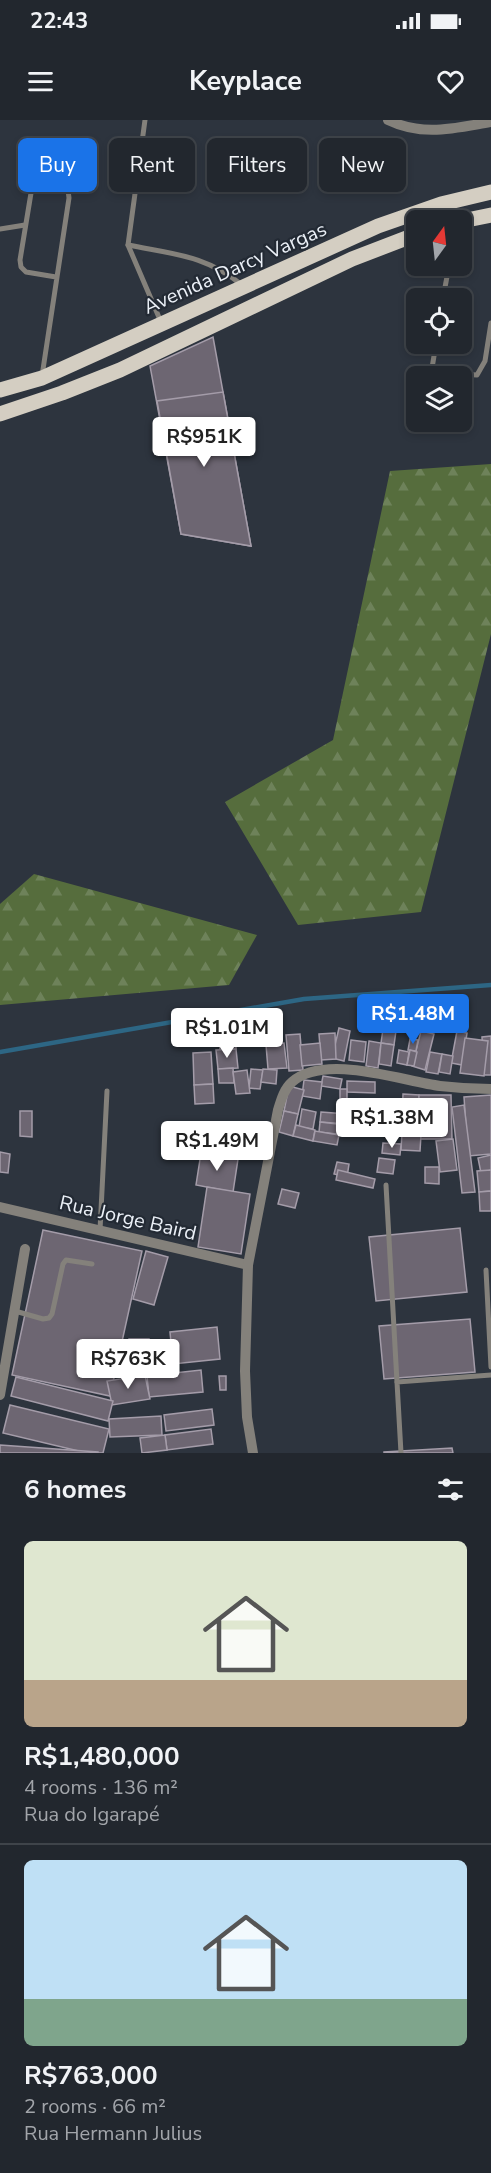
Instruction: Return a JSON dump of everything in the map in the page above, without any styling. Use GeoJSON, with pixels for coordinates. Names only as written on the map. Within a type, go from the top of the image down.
{"type":"FeatureCollection","features":[{"type":"Feature","properties":{"kind":"main road","name":"Avenida Darcy Vargas"},"geometry":{"type":"LineString","coordinates":[[0,390],[42,378],[378,226],[441,204],[491,192]]}},
{"type":"Feature","properties":{"kind":"main road"},"geometry":{"type":"LineString","coordinates":[[472,219],[491,215]]}},
{"type":"Feature","properties":{"kind":"main road","name":"Avenida Darcy Vargas"},"geometry":{"type":"LineString","coordinates":[[0,414],[63,393],[120,370],[352,259],[406,238]]}},
{"type":"Feature","properties":{"kind":"street"},"geometry":{"type":"LineString","coordinates":[[388,120],[401,126],[431,131],[491,122]]}},
{"type":"Feature","properties":{"kind":"street"},"geometry":{"type":"LineString","coordinates":[[253,1453],[247,1417],[245,1371],[248,1265],[283,1094],[292,1082],[319,1070],[350,1069],[440,1086],[491,1089]]}},
{"type":"Feature","properties":{"kind":"street","name":"Rua Jorge Baird"},"geometry":{"type":"LineString","coordinates":[[0,1207],[248,1265]]}},
{"type":"Feature","properties":{"kind":"street"},"geometry":{"type":"LineString","coordinates":[[0,1395],[25,1250]]}},
{"type":"Feature","properties":{"kind":"lane"},"geometry":{"type":"LineString","coordinates":[[145,120],[128,245],[161,324]]}},
{"type":"Feature","properties":{"kind":"lane"},"geometry":{"type":"LineString","coordinates":[[42,378],[69,198],[68,190],[35,182],[32,187],[20,260],[21,267],[26,272],[56,277]]}},
{"type":"Feature","properties":{"kind":"lane"},"geometry":{"type":"LineString","coordinates":[[0,229],[26,225]]}},
{"type":"Feature","properties":{"kind":"lane"},"geometry":{"type":"LineString","coordinates":[[128,245],[205,261],[226,272],[244,287]]}},
{"type":"Feature","properties":{"kind":"lane"},"geometry":{"type":"LineString","coordinates":[[434,354],[432,368],[440,374],[477,375],[485,361],[491,323]]}},
{"type":"Feature","properties":{"kind":"lane"},"geometry":{"type":"LineString","coordinates":[[100,1230],[107,1091]]}},
{"type":"Feature","properties":{"kind":"lane"},"geometry":{"type":"LineString","coordinates":[[386,1185],[401,1453]]}},
{"type":"Feature","properties":{"kind":"lane"},"geometry":{"type":"LineString","coordinates":[[15,1311],[44,1319],[49,1318],[52,1314],[63,1263],[66,1260],[72,1260],[92,1264]]}},
{"type":"Feature","properties":{"kind":"lane"},"geometry":{"type":"LineString","coordinates":[[486,1270],[491,1366]]}},
{"type":"Feature","properties":{"kind":"lane"},"geometry":{"type":"LineString","coordinates":[[397,1382],[491,1376]]}},
{"type":"Feature","properties":{"kind":"green space"},"geometry":{"type":"Polygon","coordinates":[[[491,464],[491,634],[421,912],[298,925],[225,802],[333,740],[390,471],[491,464]]]}},
{"type":"Feature","properties":{"kind":"green space"},"geometry":{"type":"Polygon","coordinates":[[[34,874],[257,935],[229,985],[0,1005],[0,904],[34,874]]]}},
{"type":"Feature","properties":{"kind":"building"},"geometry":{"type":"Polygon","coordinates":[[[213,337],[251,546],[181,534],[150,366],[213,337]]]}},
{"type":"Feature","properties":{"kind":"building"},"geometry":{"type":"Polygon","coordinates":[[[223,392],[251,546],[181,534],[157,401],[223,392]]]}},
{"type":"Feature","properties":{"kind":"building"},"geometry":{"type":"Polygon","coordinates":[[[339,1028],[350,1031],[344,1061],[332,1058],[339,1028]]]}},
{"type":"Feature","properties":{"kind":"building"},"geometry":{"type":"Polygon","coordinates":[[[383,1029],[396,1031],[394,1045],[381,1043],[383,1029]]]}},
{"type":"Feature","properties":{"kind":"building"},"geometry":{"type":"Polygon","coordinates":[[[421,1031],[434,1034],[425,1070],[412,1066],[421,1031]]]}},
{"type":"Feature","properties":{"kind":"building"},"geometry":{"type":"Polygon","coordinates":[[[457,1031],[467,1033],[462,1065],[451,1063],[457,1031]]]}},
{"type":"Feature","properties":{"kind":"building"},"geometry":{"type":"Polygon","coordinates":[[[335,1033],[336,1059],[321,1060],[319,1034],[335,1033]]]}},
{"type":"Feature","properties":{"kind":"building"},"geometry":{"type":"Polygon","coordinates":[[[300,1034],[303,1070],[289,1071],[286,1035],[300,1034]]]}},
{"type":"Feature","properties":{"kind":"building"},"geometry":{"type":"Polygon","coordinates":[[[491,1036],[491,1075],[484,1075],[482,1037],[491,1036]]]}},
{"type":"Feature","properties":{"kind":"building"},"geometry":{"type":"Polygon","coordinates":[[[465,1038],[488,1041],[484,1076],[460,1073],[465,1038]]]}},
{"type":"Feature","properties":{"kind":"building"},"geometry":{"type":"Polygon","coordinates":[[[236,1039],[236,1049],[220,1050],[219,1040],[236,1039]]]}},
{"type":"Feature","properties":{"kind":"building"},"geometry":{"type":"Polygon","coordinates":[[[410,1039],[418,1040],[416,1051],[408,1050],[410,1039]]]}},
{"type":"Feature","properties":{"kind":"building"},"geometry":{"type":"Polygon","coordinates":[[[351,1040],[366,1042],[364,1062],[349,1060],[351,1040]]]}},
{"type":"Feature","properties":{"kind":"building"},"geometry":{"type":"Polygon","coordinates":[[[369,1041],[381,1043],[378,1068],[366,1066],[369,1041]]]}},
{"type":"Feature","properties":{"kind":"building"},"geometry":{"type":"Polygon","coordinates":[[[284,1043],[287,1068],[268,1069],[266,1045],[284,1043]]]}},
{"type":"Feature","properties":{"kind":"building"},"geometry":{"type":"Polygon","coordinates":[[[320,1043],[322,1064],[302,1066],[300,1045],[320,1043]]]}},
{"type":"Feature","properties":{"kind":"building"},"geometry":{"type":"Polygon","coordinates":[[[381,1043],[394,1045],[391,1066],[379,1064],[381,1043]]]}},
{"type":"Feature","properties":{"kind":"building"},"geometry":{"type":"Polygon","coordinates":[[[236,1049],[238,1068],[218,1069],[216,1050],[236,1049]]]}},
{"type":"Feature","properties":{"kind":"building"},"geometry":{"type":"Polygon","coordinates":[[[399,1050],[409,1052],[407,1065],[397,1063],[399,1050]]]}},
{"type":"Feature","properties":{"kind":"building"},"geometry":{"type":"Polygon","coordinates":[[[410,1050],[417,1052],[414,1066],[407,1065],[410,1050]]]}},
{"type":"Feature","properties":{"kind":"building"},"geometry":{"type":"Polygon","coordinates":[[[211,1052],[213,1084],[194,1085],[193,1053],[211,1052]]]}},
{"type":"Feature","properties":{"kind":"building"},"geometry":{"type":"Polygon","coordinates":[[[430,1052],[442,1054],[438,1074],[426,1072],[430,1052]]]}},
{"type":"Feature","properties":{"kind":"building"},"geometry":{"type":"Polygon","coordinates":[[[442,1054],[453,1056],[450,1074],[439,1072],[442,1054]]]}},
{"type":"Feature","properties":{"kind":"building"},"geometry":{"type":"Polygon","coordinates":[[[233,1068],[234,1083],[219,1083],[218,1069],[233,1068]]]}},
{"type":"Feature","properties":{"kind":"building"},"geometry":{"type":"Polygon","coordinates":[[[251,1069],[263,1070],[260,1089],[249,1088],[251,1069]]]}},
{"type":"Feature","properties":{"kind":"building"},"geometry":{"type":"Polygon","coordinates":[[[263,1069],[277,1070],[276,1084],[261,1082],[263,1069]]]}},
{"type":"Feature","properties":{"kind":"building"},"geometry":{"type":"Polygon","coordinates":[[[247,1070],[250,1093],[236,1094],[233,1072],[247,1070]]]}},
{"type":"Feature","properties":{"kind":"building"},"geometry":{"type":"Polygon","coordinates":[[[323,1076],[342,1079],[340,1089],[321,1086],[323,1076]]]}},
{"type":"Feature","properties":{"kind":"building"},"geometry":{"type":"Polygon","coordinates":[[[304,1080],[322,1082],[320,1099],[302,1096],[304,1080]]]}},
{"type":"Feature","properties":{"kind":"building"},"geometry":{"type":"Polygon","coordinates":[[[347,1081],[375,1082],[375,1093],[347,1092],[347,1081]]]}},
{"type":"Feature","properties":{"kind":"building"},"geometry":{"type":"Polygon","coordinates":[[[213,1084],[214,1103],[195,1104],[194,1085],[213,1084]]]}},
{"type":"Feature","properties":{"kind":"building"},"geometry":{"type":"Polygon","coordinates":[[[289,1086],[304,1090],[298,1114],[284,1111],[289,1086]]]}},
{"type":"Feature","properties":{"kind":"building"},"geometry":{"type":"Polygon","coordinates":[[[340,1089],[347,1089],[347,1108],[340,1108],[340,1089]]]}},
{"type":"Feature","properties":{"kind":"building"},"geometry":{"type":"Polygon","coordinates":[[[403,1094],[419,1095],[418,1124],[402,1123],[403,1094]]]}},
{"type":"Feature","properties":{"kind":"building"},"geometry":{"type":"Polygon","coordinates":[[[419,1095],[451,1095],[452,1139],[419,1139],[419,1095]]]}},
{"type":"Feature","properties":{"kind":"building"},"geometry":{"type":"Polygon","coordinates":[[[491,1095],[491,1154],[468,1156],[464,1097],[491,1095]]]}},
{"type":"Feature","properties":{"kind":"building"},"geometry":{"type":"Polygon","coordinates":[[[394,1102],[403,1102],[403,1113],[395,1114],[394,1102]]]}},
{"type":"Feature","properties":{"kind":"building"},"geometry":{"type":"Polygon","coordinates":[[[464,1105],[475,1192],[462,1193],[452,1107],[464,1105]]]}},
{"type":"Feature","properties":{"kind":"building"},"geometry":{"type":"Polygon","coordinates":[[[302,1109],[316,1112],[313,1129],[299,1127],[302,1109]]]}},
{"type":"Feature","properties":{"kind":"building"},"geometry":{"type":"Polygon","coordinates":[[[20,1111],[32,1111],[32,1137],[20,1136],[20,1111]]]}},
{"type":"Feature","properties":{"kind":"building"},"geometry":{"type":"Polygon","coordinates":[[[284,1111],[298,1114],[293,1136],[279,1132],[284,1111]]]}},
{"type":"Feature","properties":{"kind":"building"},"geometry":{"type":"Polygon","coordinates":[[[321,1112],[347,1114],[346,1124],[320,1122],[321,1112]]]}},
{"type":"Feature","properties":{"kind":"building"},"geometry":{"type":"Polygon","coordinates":[[[392,1113],[402,1114],[402,1128],[392,1128],[392,1113]]]}},
{"type":"Feature","properties":{"kind":"building"},"geometry":{"type":"Polygon","coordinates":[[[320,1122],[346,1125],[345,1135],[319,1132],[320,1122]]]}},
{"type":"Feature","properties":{"kind":"building"},"geometry":{"type":"Polygon","coordinates":[[[296,1125],[315,1130],[313,1141],[293,1136],[296,1125]]]}},
{"type":"Feature","properties":{"kind":"building"},"geometry":{"type":"Polygon","coordinates":[[[315,1131],[339,1135],[337,1145],[313,1141],[315,1131]]]}},
{"type":"Feature","properties":{"kind":"building"},"geometry":{"type":"Polygon","coordinates":[[[402,1133],[421,1135],[420,1151],[401,1150],[402,1133]]]}},
{"type":"Feature","properties":{"kind":"building"},"geometry":{"type":"Polygon","coordinates":[[[453,1139],[457,1170],[440,1172],[436,1141],[453,1139]]]}},
{"type":"Feature","properties":{"kind":"building"},"geometry":{"type":"Polygon","coordinates":[[[383,1143],[401,1144],[400,1155],[382,1153],[383,1143]]]}},
{"type":"Feature","properties":{"kind":"building"},"geometry":{"type":"Polygon","coordinates":[[[0,1152],[10,1154],[8,1173],[0,1172],[0,1152]]]}},
{"type":"Feature","properties":{"kind":"building"},"geometry":{"type":"Polygon","coordinates":[[[201,1153],[238,1159],[233,1192],[196,1185],[201,1153]]]}},
{"type":"Feature","properties":{"kind":"building"},"geometry":{"type":"Polygon","coordinates":[[[491,1155],[491,1170],[481,1173],[478,1158],[491,1155]]]}},
{"type":"Feature","properties":{"kind":"building"},"geometry":{"type":"Polygon","coordinates":[[[379,1158],[395,1160],[393,1174],[377,1172],[379,1158]]]}},
{"type":"Feature","properties":{"kind":"building"},"geometry":{"type":"Polygon","coordinates":[[[337,1162],[349,1164],[347,1177],[334,1174],[337,1162]]]}},
{"type":"Feature","properties":{"kind":"building"},"geometry":{"type":"Polygon","coordinates":[[[425,1167],[439,1167],[439,1184],[425,1183],[425,1167]]]}},
{"type":"Feature","properties":{"kind":"building"},"geometry":{"type":"Polygon","coordinates":[[[338,1170],[375,1179],[373,1188],[336,1180],[338,1170]]]}},
{"type":"Feature","properties":{"kind":"building"},"geometry":{"type":"Polygon","coordinates":[[[491,1170],[491,1191],[479,1192],[477,1171],[491,1170]]]}},
{"type":"Feature","properties":{"kind":"building"},"geometry":{"type":"Polygon","coordinates":[[[207,1187],[250,1194],[241,1254],[198,1247],[207,1187]]]}},
{"type":"Feature","properties":{"kind":"building"},"geometry":{"type":"Polygon","coordinates":[[[282,1189],[299,1193],[295,1208],[278,1204],[282,1189]]]}},
{"type":"Feature","properties":{"kind":"building"},"geometry":{"type":"Polygon","coordinates":[[[491,1191],[491,1211],[480,1211],[479,1192],[491,1191]]]}},
{"type":"Feature","properties":{"kind":"building"},"geometry":{"type":"Polygon","coordinates":[[[460,1228],[467,1292],[376,1301],[369,1237],[460,1228]]]}},
{"type":"Feature","properties":{"kind":"building"},"geometry":{"type":"Polygon","coordinates":[[[43,1230],[142,1251],[110,1396],[12,1375],[43,1230]]]}},
{"type":"Feature","properties":{"kind":"building"},"geometry":{"type":"Polygon","coordinates":[[[146,1251],[168,1257],[154,1305],[133,1299],[146,1251]]]}},
{"type":"Feature","properties":{"kind":"building"},"geometry":{"type":"Polygon","coordinates":[[[470,1319],[475,1372],[384,1379],[379,1326],[470,1319]]]}},
{"type":"Feature","properties":{"kind":"building"},"geometry":{"type":"Polygon","coordinates":[[[217,1327],[220,1359],[173,1364],[170,1332],[217,1327]]]}},
{"type":"Feature","properties":{"kind":"building"},"geometry":{"type":"Polygon","coordinates":[[[129,1339],[149,1339],[149,1354],[128,1354],[129,1339]]]}},
{"type":"Feature","properties":{"kind":"building"},"geometry":{"type":"Polygon","coordinates":[[[201,1370],[203,1392],[149,1397],[147,1376],[201,1370]]]}},
{"type":"Feature","properties":{"kind":"building"},"geometry":{"type":"Polygon","coordinates":[[[145,1375],[150,1399],[112,1405],[107,1381],[145,1375]]]}},
{"type":"Feature","properties":{"kind":"building"},"geometry":{"type":"Polygon","coordinates":[[[219,1376],[226,1376],[226,1390],[220,1390],[219,1376]]]}},
{"type":"Feature","properties":{"kind":"building"},"geometry":{"type":"Polygon","coordinates":[[[16,1377],[113,1401],[108,1421],[11,1396],[16,1377]]]}},
{"type":"Feature","properties":{"kind":"building"},"geometry":{"type":"Polygon","coordinates":[[[10,1405],[109,1429],[103,1453],[87,1453],[3,1433],[10,1405]]]}},
{"type":"Feature","properties":{"kind":"building"},"geometry":{"type":"Polygon","coordinates":[[[212,1409],[214,1425],[166,1431],[164,1415],[212,1409]]]}},
{"type":"Feature","properties":{"kind":"building"},"geometry":{"type":"Polygon","coordinates":[[[161,1416],[162,1435],[110,1437],[109,1419],[161,1416]]]}},
{"type":"Feature","properties":{"kind":"building"},"geometry":{"type":"Polygon","coordinates":[[[211,1429],[213,1444],[167,1450],[165,1435],[211,1429]]]}},
{"type":"Feature","properties":{"kind":"building"},"geometry":{"type":"Polygon","coordinates":[[[165,1435],[167,1450],[142,1453],[140,1438],[165,1435]]]}},
{"type":"Feature","properties":{"kind":"building"},"geometry":{"type":"Polygon","coordinates":[[[0,1445],[98,1452],[98,1453],[0,1453],[0,1445]]]}},
{"type":"Feature","properties":{"kind":"building"},"geometry":{"type":"Polygon","coordinates":[[[452,1448],[453,1453],[384,1453],[384,1452],[452,1448]]]}},
{"type":"Feature","properties":{"kind":"waterway"},"geometry":{"type":"LineString","coordinates":[[0,1052],[304,999],[491,985]]}}]}
